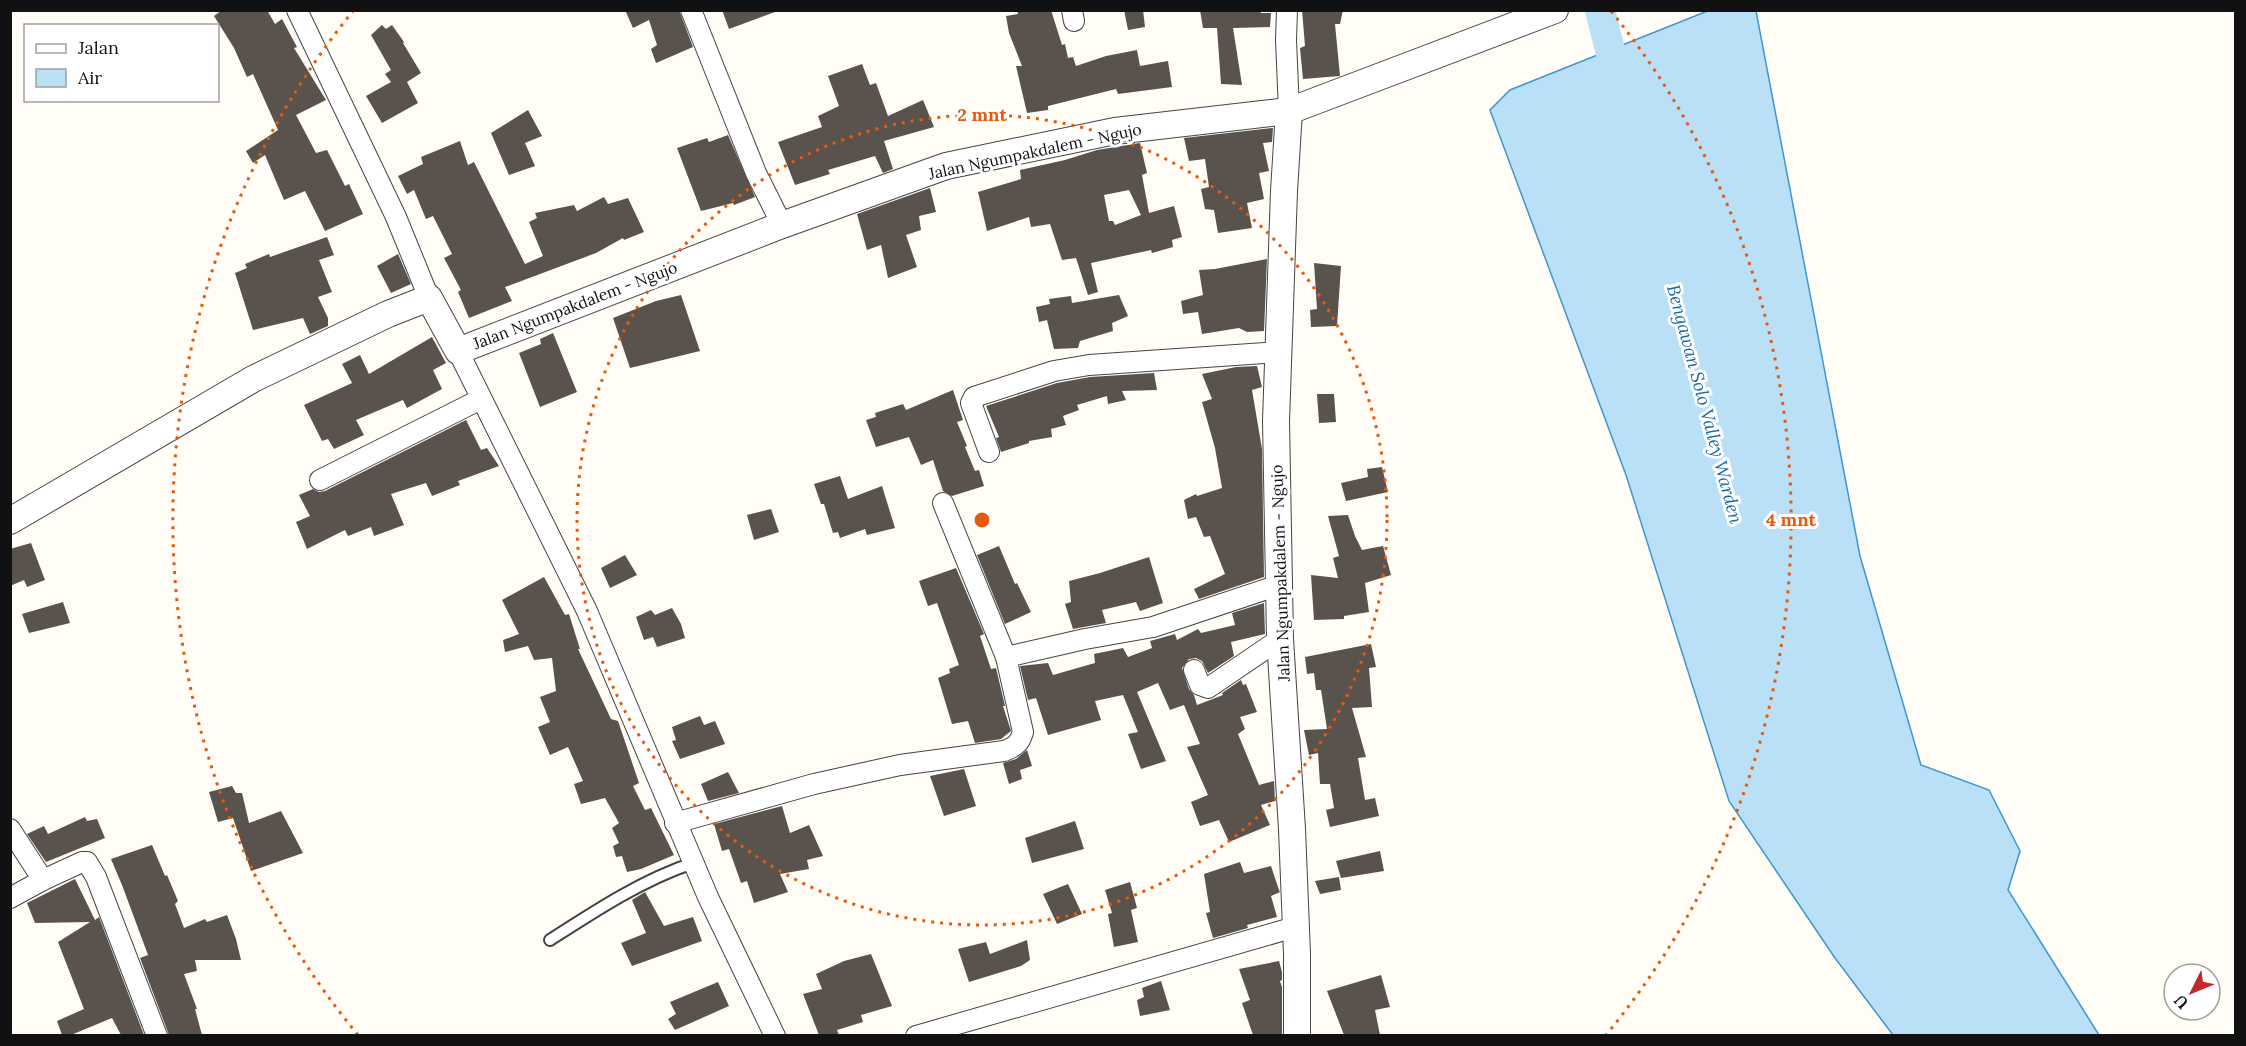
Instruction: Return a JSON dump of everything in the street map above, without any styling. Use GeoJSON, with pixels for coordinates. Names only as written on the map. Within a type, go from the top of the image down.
{"type":"FeatureCollection","features":[{"type":"Feature","properties":{"kind":"street"},"geometry":{"type":"LineString","coordinates":[[10,521],[253,379],[388,314],[429,298],[396,217],[297,10]]}},
{"type":"Feature","properties":{"kind":"street"},"geometry":{"type":"LineString","coordinates":[[691,10],[756,173],[783,225]]}},
{"type":"Feature","properties":{"kind":"street"},"geometry":{"type":"LineString","coordinates":[[1287,10],[1289,111],[1555,10]]}},
{"type":"Feature","properties":{"kind":"street","name":"Jalan Ngumpakdalem - Ngujo"},"geometry":{"type":"LineString","coordinates":[[429,298],[458,351],[783,225],[946,166],[1115,131],[1289,111],[1276,421],[1280,639],[1298,954],[1297,1035]]}},
{"type":"Feature","properties":{"kind":"street"},"geometry":{"type":"LineString","coordinates":[[458,351],[587,611],[675,823],[775,1035]]}},
{"type":"Feature","properties":{"kind":"street"},"geometry":{"type":"LineString","coordinates":[[989,452],[971,402],[974,397],[1002,386],[1054,370],[1089,365],[1279,352]]}},
{"type":"Feature","properties":{"kind":"street"},"geometry":{"type":"LineString","coordinates":[[320,480],[481,399]]}},
{"type":"Feature","properties":{"kind":"street"},"geometry":{"type":"LineString","coordinates":[[675,823],[814,784],[900,765],[1004,751],[1014,747],[1021,740],[1023,732],[1006,657],[943,503]]}},
{"type":"Feature","properties":{"kind":"street"},"geometry":{"type":"LineString","coordinates":[[1006,657],[1085,639],[1153,627],[1279,585]]}},
{"type":"Feature","properties":{"kind":"street"},"geometry":{"type":"LineString","coordinates":[[1194,670],[1200,685],[1208,688],[1280,639]]}},
{"type":"Feature","properties":{"kind":"street"},"geometry":{"type":"LineString","coordinates":[[10,829],[42,880]]}},
{"type":"Feature","properties":{"kind":"street"},"geometry":{"type":"LineString","coordinates":[[10,898],[42,880],[82,862],[87,862],[92,868],[157,1035]]}},
{"type":"Feature","properties":{"kind":"street"},"geometry":{"type":"LineString","coordinates":[[916,1035],[1295,927]]}},
{"type":"Feature","properties":{"kind":"lane"},"geometry":{"type":"LineString","coordinates":[[550,940],[664,873],[693,863]]}},
{"type":"Feature","properties":{"kind":"water"},"geometry":{"type":"Polygon","coordinates":[[[1710,10],[1756,11],[1860,556],[1921,765],[1989,790],[2020,851],[2008,890],[2099,1035],[1893,1035],[1835,958],[1729,801],[1626,475],[1490,110],[1510,90],[1710,10]]]}},
{"type":"Feature","properties":{"kind":"building"},"geometry":{"type":"Polygon","coordinates":[[[222,10],[267,10],[275,24],[282,19],[297,47],[294,48],[326,100],[296,115],[316,153],[327,150],[345,186],[349,184],[363,214],[325,231],[305,191],[284,200],[265,155],[253,163],[246,151],[278,130],[253,74],[247,77],[234,48],[214,16],[222,10]]]}},
{"type":"Feature","properties":{"kind":"building"},"geometry":{"type":"Polygon","coordinates":[[[625,10],[679,10],[693,47],[656,63],[651,49],[657,45],[649,20],[633,28],[625,10]]]}},
{"type":"Feature","properties":{"kind":"building"},"geometry":{"type":"Polygon","coordinates":[[[722,10],[774,10],[775,12],[729,29],[722,10]]]}},
{"type":"Feature","properties":{"kind":"building"},"geometry":{"type":"Polygon","coordinates":[[[1017,10],[1051,10],[1062,45],[1065,44],[1068,58],[1073,57],[1076,66],[1106,56],[1137,50],[1140,66],[1168,61],[1172,87],[1118,94],[1116,89],[1048,106],[1048,110],[1027,113],[1016,66],[1022,66],[1009,33],[1006,16],[1018,14],[1017,10]]]}},
{"type":"Feature","properties":{"kind":"building"},"geometry":{"type":"Polygon","coordinates":[[[1124,10],[1143,10],[1145,27],[1128,30],[1124,10]]]}},
{"type":"Feature","properties":{"kind":"building"},"geometry":{"type":"Polygon","coordinates":[[[1200,10],[1260,10],[1261,13],[1271,13],[1270,27],[1233,28],[1242,85],[1221,84],[1217,28],[1203,28],[1200,10]]]}},
{"type":"Feature","properties":{"kind":"building"},"geometry":{"type":"Polygon","coordinates":[[[1302,10],[1343,10],[1340,24],[1335,24],[1340,76],[1303,79],[1300,48],[1305,46],[1302,10]]]}},
{"type":"Feature","properties":{"kind":"building"},"geometry":{"type":"Polygon","coordinates":[[[382,25],[386,29],[392,25],[421,73],[407,82],[418,103],[382,123],[366,96],[391,82],[385,74],[391,70],[371,35],[382,25]]]}},
{"type":"Feature","properties":{"kind":"building"},"geometry":{"type":"Polygon","coordinates":[[[862,64],[870,85],[876,83],[888,116],[923,100],[934,127],[884,141],[893,169],[883,173],[875,156],[828,170],[830,174],[795,185],[778,142],[822,127],[818,116],[839,106],[828,76],[862,64]]]}},
{"type":"Feature","properties":{"kind":"building"},"geometry":{"type":"Polygon","coordinates":[[[528,110],[542,136],[525,143],[535,166],[509,175],[491,133],[528,110]]]}},
{"type":"Feature","properties":{"kind":"building"},"geometry":{"type":"Polygon","coordinates":[[[1273,128],[1272,142],[1263,143],[1269,171],[1259,173],[1264,199],[1247,203],[1252,228],[1218,233],[1214,210],[1205,209],[1201,189],[1209,187],[1205,159],[1189,161],[1184,138],[1273,128]]]}},
{"type":"Feature","properties":{"kind":"building"},"geometry":{"type":"Polygon","coordinates":[[[728,135],[755,197],[734,205],[733,203],[701,211],[677,148],[707,138],[709,142],[728,135]]]}},
{"type":"Feature","properties":{"kind":"building"},"geometry":{"type":"Polygon","coordinates":[[[460,141],[468,165],[474,162],[525,264],[543,256],[529,222],[537,218],[535,213],[574,205],[577,211],[604,197],[608,204],[628,198],[644,232],[624,240],[623,238],[596,253],[505,287],[512,301],[469,318],[458,292],[461,290],[444,258],[452,254],[433,216],[426,219],[414,190],[407,194],[398,176],[423,164],[421,157],[460,141]]]}},
{"type":"Feature","properties":{"kind":"building"},"geometry":{"type":"Polygon","coordinates":[[[1140,143],[1147,173],[1142,175],[1149,213],[1174,206],[1182,237],[1172,240],[1173,247],[1152,253],[1151,250],[1091,263],[1098,292],[1088,295],[1076,258],[1062,260],[1050,224],[1031,227],[1029,217],[987,231],[978,192],[1021,179],[1020,170],[1097,150],[1140,143]],[[1129,190],[1104,195],[1109,221],[1113,221],[1115,225],[1141,215],[1129,190]]]}},
{"type":"Feature","properties":{"kind":"building"},"geometry":{"type":"Polygon","coordinates":[[[930,188],[936,212],[919,216],[921,230],[906,235],[917,267],[888,278],[881,245],[867,250],[857,214],[930,188]]]}},
{"type":"Feature","properties":{"kind":"building"},"geometry":{"type":"Polygon","coordinates":[[[327,237],[334,255],[319,260],[332,292],[318,297],[328,318],[328,326],[310,334],[303,318],[253,330],[235,273],[247,268],[245,264],[269,254],[270,257],[327,237]]]}},
{"type":"Feature","properties":{"kind":"building"},"geometry":{"type":"Polygon","coordinates":[[[398,254],[411,284],[391,293],[377,266],[398,254]]]}},
{"type":"Feature","properties":{"kind":"building"},"geometry":{"type":"Polygon","coordinates":[[[1267,259],[1264,331],[1247,332],[1239,328],[1202,334],[1198,312],[1183,314],[1181,301],[1203,295],[1199,270],[1267,259]]]}},
{"type":"Feature","properties":{"kind":"building"},"geometry":{"type":"Polygon","coordinates":[[[1314,263],[1341,266],[1337,326],[1311,327],[1310,310],[1317,309],[1314,263]]]}},
{"type":"Feature","properties":{"kind":"building"},"geometry":{"type":"Polygon","coordinates":[[[681,295],[700,351],[630,368],[613,318],[656,301],[681,295]]]}},
{"type":"Feature","properties":{"kind":"building"},"geometry":{"type":"Polygon","coordinates":[[[1119,295],[1128,316],[1112,323],[1113,331],[1080,341],[1078,348],[1054,349],[1047,320],[1039,322],[1036,307],[1050,304],[1049,299],[1071,296],[1072,303],[1119,295]]]}},
{"type":"Feature","properties":{"kind":"building"},"geometry":{"type":"Polygon","coordinates":[[[553,333],[577,392],[540,407],[519,353],[541,344],[540,339],[553,333]]]}},
{"type":"Feature","properties":{"kind":"building"},"geometry":{"type":"Polygon","coordinates":[[[432,337],[446,363],[433,370],[442,389],[407,408],[403,400],[356,420],[364,435],[334,449],[328,439],[322,441],[304,405],[352,383],[342,364],[360,355],[369,374],[432,337]]]}},
{"type":"Feature","properties":{"kind":"building"},"geometry":{"type":"Polygon","coordinates":[[[1257,366],[1262,387],[1252,390],[1262,449],[1264,577],[1199,599],[1194,589],[1225,574],[1210,536],[1204,537],[1196,517],[1188,519],[1184,500],[1196,494],[1197,496],[1222,488],[1215,448],[1202,402],[1212,399],[1202,374],[1236,367],[1257,366]]]}},
{"type":"Feature","properties":{"kind":"building"},"geometry":{"type":"Polygon","coordinates":[[[1154,373],[1157,390],[1122,391],[1126,400],[1108,404],[1107,396],[1077,405],[1079,410],[1063,416],[1066,425],[1051,429],[1052,437],[1029,441],[1029,443],[1001,452],[996,438],[999,437],[986,406],[1057,383],[1090,377],[1154,373]]]}},
{"type":"Feature","properties":{"kind":"building"},"geometry":{"type":"Polygon","coordinates":[[[953,390],[963,420],[957,422],[967,446],[965,447],[975,471],[979,470],[984,486],[952,496],[943,491],[933,460],[921,465],[909,437],[876,447],[866,420],[876,417],[875,413],[903,404],[906,410],[953,390]]]}},
{"type":"Feature","properties":{"kind":"building"},"geometry":{"type":"Polygon","coordinates":[[[1317,394],[1334,394],[1336,422],[1319,423],[1317,394]]]}},
{"type":"Feature","properties":{"kind":"building"},"geometry":{"type":"Polygon","coordinates":[[[466,420],[481,450],[487,448],[499,466],[458,481],[460,485],[432,496],[426,483],[391,494],[404,525],[374,536],[371,527],[348,536],[345,530],[307,549],[296,522],[310,516],[299,495],[313,489],[319,492],[325,491],[466,420]]]}},
{"type":"Feature","properties":{"kind":"building"},"geometry":{"type":"Polygon","coordinates":[[[1382,467],[1388,492],[1346,501],[1341,483],[1368,477],[1367,469],[1382,467]]]}},
{"type":"Feature","properties":{"kind":"building"},"geometry":{"type":"Polygon","coordinates":[[[840,476],[848,499],[882,486],[895,528],[867,535],[865,529],[840,538],[838,532],[833,533],[824,504],[821,504],[814,484],[840,476]]]}},
{"type":"Feature","properties":{"kind":"building"},"geometry":{"type":"Polygon","coordinates":[[[771,509],[779,532],[754,540],[747,515],[771,509]]]}},
{"type":"Feature","properties":{"kind":"building"},"geometry":{"type":"Polygon","coordinates":[[[1348,515],[1362,550],[1383,546],[1391,575],[1365,583],[1369,612],[1344,616],[1344,619],[1314,620],[1311,575],[1338,578],[1333,558],[1339,556],[1328,516],[1348,515]]]}},
{"type":"Feature","properties":{"kind":"building"},"geometry":{"type":"Polygon","coordinates":[[[31,543],[45,580],[27,587],[24,580],[10,586],[10,549],[31,543]]]}},
{"type":"Feature","properties":{"kind":"building"},"geometry":{"type":"Polygon","coordinates":[[[999,546],[1015,584],[1017,583],[1031,612],[1005,624],[977,555],[999,546]]]}},
{"type":"Feature","properties":{"kind":"building"},"geometry":{"type":"Polygon","coordinates":[[[625,555],[637,575],[610,588],[601,568],[625,555]]]}},
{"type":"Feature","properties":{"kind":"building"},"geometry":{"type":"Polygon","coordinates":[[[1149,557],[1163,603],[1140,611],[1136,602],[1102,610],[1106,623],[1073,629],[1065,604],[1071,602],[1069,581],[1149,557]]]}},
{"type":"Feature","properties":{"kind":"building"},"geometry":{"type":"Polygon","coordinates":[[[956,568],[984,634],[980,636],[991,669],[996,668],[1005,706],[1003,706],[1011,731],[1001,739],[975,743],[968,721],[952,724],[938,678],[950,673],[949,669],[959,665],[937,603],[928,606],[919,581],[956,568]]]}},
{"type":"Feature","properties":{"kind":"building"},"geometry":{"type":"Polygon","coordinates":[[[544,577],[565,615],[569,614],[580,649],[578,649],[611,719],[618,721],[639,783],[633,786],[645,810],[651,808],[674,855],[641,869],[627,872],[622,856],[616,857],[613,846],[619,843],[612,828],[619,823],[605,798],[581,804],[574,784],[583,781],[568,747],[550,755],[538,727],[550,722],[540,697],[556,691],[552,658],[534,660],[528,646],[505,652],[503,640],[519,634],[502,600],[544,577]]]}},
{"type":"Feature","properties":{"kind":"building"},"geometry":{"type":"Polygon","coordinates":[[[63,602],[70,623],[29,633],[22,614],[63,602]]]}},
{"type":"Feature","properties":{"kind":"building"},"geometry":{"type":"Polygon","coordinates":[[[1264,603],[1265,634],[1231,642],[1234,656],[1208,673],[1202,661],[1196,658],[1189,659],[1182,668],[1197,705],[1223,695],[1222,693],[1241,680],[1243,685],[1246,684],[1257,712],[1240,717],[1245,729],[1238,734],[1259,785],[1274,781],[1275,801],[1261,805],[1270,825],[1229,842],[1219,820],[1200,826],[1191,802],[1208,795],[1187,747],[1200,744],[1184,705],[1170,710],[1158,683],[1137,692],[1166,761],[1141,769],[1128,734],[1138,732],[1123,695],[1095,701],[1101,720],[1048,735],[1036,698],[1028,700],[1020,666],[1048,663],[1053,675],[1095,663],[1094,654],[1123,648],[1128,657],[1152,648],[1150,641],[1175,634],[1177,640],[1198,629],[1201,633],[1235,625],[1232,613],[1264,603]]]}},
{"type":"Feature","properties":{"kind":"building"},"geometry":{"type":"Polygon","coordinates":[[[672,608],[681,624],[685,638],[657,647],[653,637],[644,640],[636,617],[651,610],[655,615],[672,608]]]}},
{"type":"Feature","properties":{"kind":"building"},"geometry":{"type":"Polygon","coordinates":[[[1371,644],[1376,667],[1369,668],[1372,707],[1352,708],[1366,757],[1358,758],[1365,800],[1375,798],[1379,816],[1330,827],[1326,810],[1334,808],[1330,784],[1320,784],[1318,753],[1309,755],[1304,730],[1327,729],[1321,690],[1316,690],[1314,673],[1307,674],[1305,657],[1371,644]]]}},
{"type":"Feature","properties":{"kind":"building"},"geometry":{"type":"Polygon","coordinates":[[[700,716],[704,725],[715,721],[725,744],[680,759],[672,741],[676,740],[672,727],[700,716]]]}},
{"type":"Feature","properties":{"kind":"building"},"geometry":{"type":"Polygon","coordinates":[[[1027,750],[1032,766],[1020,770],[1022,779],[1009,784],[1003,763],[1016,759],[1027,750]]]}},
{"type":"Feature","properties":{"kind":"building"},"geometry":{"type":"Polygon","coordinates":[[[964,769],[976,806],[944,816],[930,776],[964,769]]]}},
{"type":"Feature","properties":{"kind":"building"},"geometry":{"type":"Polygon","coordinates":[[[728,772],[739,793],[708,801],[701,784],[728,772]]]}},
{"type":"Feature","properties":{"kind":"building"},"geometry":{"type":"Polygon","coordinates":[[[232,786],[236,793],[242,793],[249,823],[281,811],[303,853],[251,871],[233,818],[218,822],[209,792],[232,786]]]}},
{"type":"Feature","properties":{"kind":"building"},"geometry":{"type":"Polygon","coordinates":[[[782,806],[790,833],[809,825],[823,856],[807,860],[809,869],[780,874],[788,892],[754,903],[747,881],[741,883],[729,849],[722,851],[714,824],[782,806]]]}},
{"type":"Feature","properties":{"kind":"building"},"geometry":{"type":"Polygon","coordinates":[[[85,817],[87,821],[97,819],[105,838],[46,862],[27,834],[44,826],[48,834],[85,817]]]}},
{"type":"Feature","properties":{"kind":"building"},"geometry":{"type":"Polygon","coordinates":[[[1075,821],[1084,849],[1032,863],[1025,838],[1075,821]]]}},
{"type":"Feature","properties":{"kind":"building"},"geometry":{"type":"Polygon","coordinates":[[[152,845],[178,901],[175,904],[184,928],[205,919],[207,922],[227,915],[236,939],[241,960],[195,960],[197,971],[184,974],[197,1009],[195,1009],[202,1035],[169,1035],[140,958],[148,955],[111,859],[152,845]]]}},
{"type":"Feature","properties":{"kind":"building"},"geometry":{"type":"Polygon","coordinates":[[[1380,851],[1384,871],[1341,878],[1336,861],[1380,851]]]}},
{"type":"Feature","properties":{"kind":"building"},"geometry":{"type":"Polygon","coordinates":[[[1240,862],[1244,873],[1271,866],[1280,892],[1271,896],[1277,917],[1213,938],[1206,913],[1210,912],[1204,874],[1240,862]]]}},
{"type":"Feature","properties":{"kind":"building"},"geometry":{"type":"Polygon","coordinates":[[[1339,877],[1341,890],[1320,894],[1315,881],[1339,877]]]}},
{"type":"Feature","properties":{"kind":"building"},"geometry":{"type":"Polygon","coordinates":[[[75,879],[95,920],[99,917],[144,1035],[121,1035],[112,1018],[71,1035],[62,1035],[57,1021],[84,1009],[58,942],[90,922],[35,923],[27,903],[75,879]]]}},
{"type":"Feature","properties":{"kind":"building"},"geometry":{"type":"Polygon","coordinates":[[[1130,882],[1137,908],[1131,910],[1138,942],[1114,947],[1108,914],[1112,913],[1105,890],[1130,882]]]}},
{"type":"Feature","properties":{"kind":"building"},"geometry":{"type":"Polygon","coordinates":[[[1068,884],[1082,914],[1057,924],[1043,894],[1068,884]]]}},
{"type":"Feature","properties":{"kind":"building"},"geometry":{"type":"Polygon","coordinates":[[[645,892],[664,926],[693,917],[702,941],[632,966],[621,943],[646,933],[632,900],[645,892]]]}},
{"type":"Feature","properties":{"kind":"building"},"geometry":{"type":"Polygon","coordinates":[[[1027,940],[1030,960],[1021,966],[969,982],[958,949],[986,942],[990,954],[1027,940]]]}},
{"type":"Feature","properties":{"kind":"building"},"geometry":{"type":"Polygon","coordinates":[[[871,954],[892,1006],[861,1015],[863,1022],[837,1030],[839,1035],[819,1035],[803,994],[822,989],[816,974],[844,961],[871,954]]]}},
{"type":"Feature","properties":{"kind":"building"},"geometry":{"type":"Polygon","coordinates":[[[1279,961],[1282,972],[1280,981],[1282,1035],[1253,1035],[1242,1003],[1250,1000],[1239,969],[1279,961]]]}},
{"type":"Feature","properties":{"kind":"building"},"geometry":{"type":"Polygon","coordinates":[[[1381,975],[1390,1007],[1375,1010],[1380,1035],[1344,1035],[1327,991],[1381,975]]]}},
{"type":"Feature","properties":{"kind":"building"},"geometry":{"type":"Polygon","coordinates":[[[1161,981],[1170,1010],[1140,1016],[1137,1000],[1144,997],[1142,988],[1161,981]]]}},
{"type":"Feature","properties":{"kind":"building"},"geometry":{"type":"Polygon","coordinates":[[[718,982],[729,1006],[675,1030],[668,1019],[676,1014],[670,1002],[718,982]]]}},
{"type":"Feature","properties":{"kind":"waterway","name":"Bengawan Solo Valley Warden"},"geometry":{"type":"LineString","coordinates":[[1600,10],[1620,90]]}}]}
